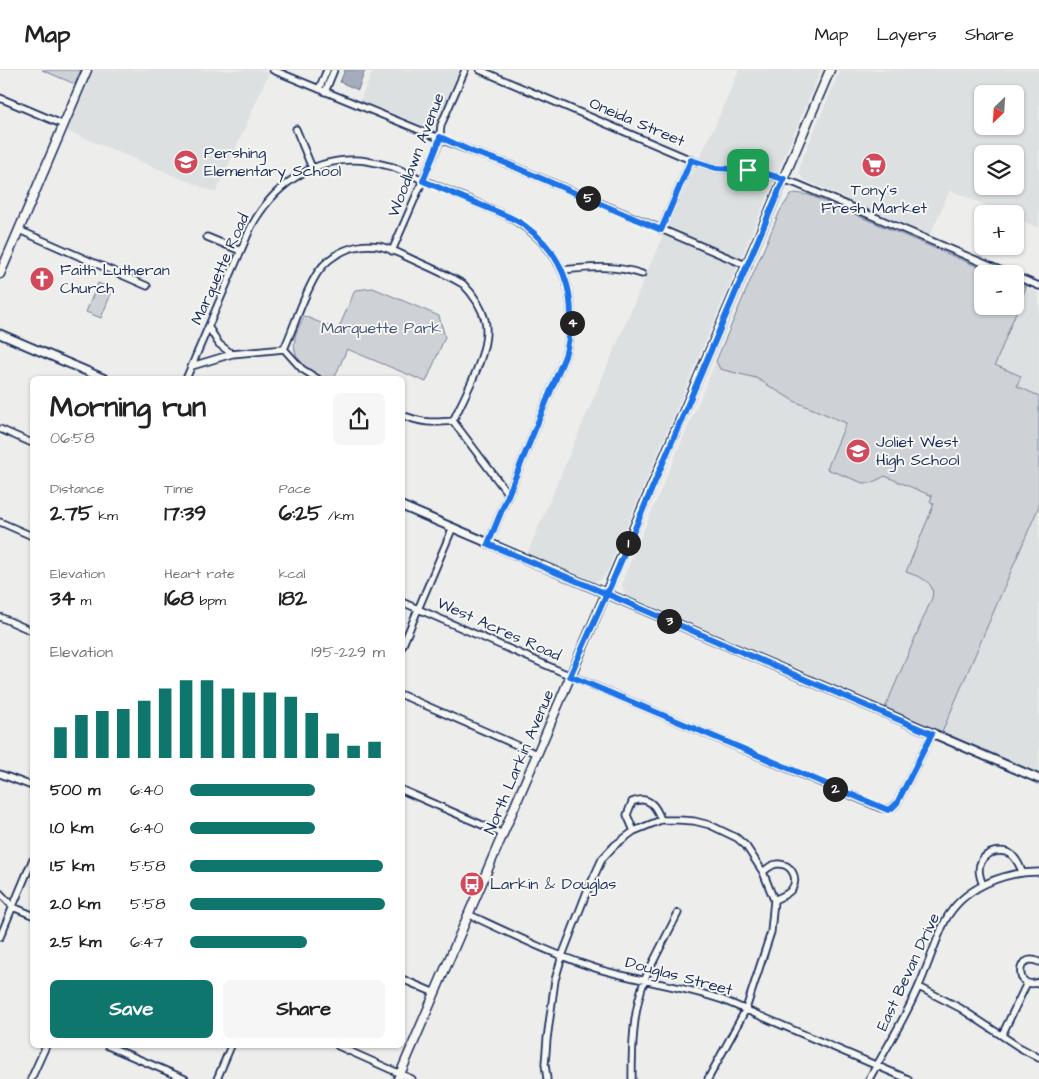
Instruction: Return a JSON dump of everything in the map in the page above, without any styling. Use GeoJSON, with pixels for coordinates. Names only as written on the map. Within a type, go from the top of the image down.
{"type":"FeatureCollection","features":[{"type":"Feature","properties":{"kind":"main road"},"geometry":{"type":"LineString","coordinates":[[0,274],[87,70]]}},
{"type":"Feature","properties":{"kind":"main road","name":"North Larkin Avenue"},"geometry":{"type":"LineString","coordinates":[[400,1076],[570,676],[748,266],[830,70]]}},
{"type":"Feature","properties":{"kind":"street"},"geometry":{"type":"LineString","coordinates":[[273,70],[473,152],[503,162],[748,266]]}},
{"type":"Feature","properties":{"kind":"street"},"geometry":{"type":"LineString","coordinates":[[319,89],[327,70]]}},
{"type":"Feature","properties":{"kind":"street"},"geometry":{"type":"LineString","coordinates":[[325,92],[334,70]]}},
{"type":"Feature","properties":{"kind":"street","name":"Woodlawn Avenue"},"geometry":{"type":"LineString","coordinates":[[392,250],[423,181],[438,144],[441,125],[465,70]]}},
{"type":"Feature","properties":{"kind":"street","name":"Oneida Street"},"geometry":{"type":"LineString","coordinates":[[480,70],[691,160],[716,168],[755,170],[784,179],[988,265]]}},
{"type":"Feature","properties":{"kind":"street"},"geometry":{"type":"LineString","coordinates":[[0,98],[64,125]]}},
{"type":"Feature","properties":{"kind":"street"},"geometry":{"type":"LineString","coordinates":[[296,129],[312,168]]}},
{"type":"Feature","properties":{"kind":"street","name":"Marquette Road"},"geometry":{"type":"LineString","coordinates":[[187,376],[260,210],[272,196],[298,175],[312,168],[339,161],[356,160],[393,167],[524,225],[550,250],[562,270],[571,299],[572,320],[565,356],[488,544]]}},
{"type":"Feature","properties":{"kind":"street"},"geometry":{"type":"LineString","coordinates":[[661,230],[691,160]]}},
{"type":"Feature","properties":{"kind":"street"},"geometry":{"type":"LineString","coordinates":[[19,230],[147,286]]}},
{"type":"Feature","properties":{"kind":"street"},"geometry":{"type":"LineString","coordinates":[[207,237],[241,251]]}},
{"type":"Feature","properties":{"kind":"street"},"geometry":{"type":"LineString","coordinates":[[284,349],[312,283],[328,261],[339,253],[351,248],[378,246],[392,250],[463,284],[472,293],[486,321],[486,336],[482,355],[453,422]]}},
{"type":"Feature","properties":{"kind":"street"},"geometry":{"type":"LineString","coordinates":[[562,270],[615,268],[642,274]]}},
{"type":"Feature","properties":{"kind":"street"},"geometry":{"type":"LineString","coordinates":[[1024,280],[1039,286]]}},
{"type":"Feature","properties":{"kind":"street"},"geometry":{"type":"LineString","coordinates":[[209,328],[219,344],[232,354]]}},
{"type":"Feature","properties":{"kind":"street"},"geometry":{"type":"LineString","coordinates":[[0,334],[98,376]]}},
{"type":"Feature","properties":{"kind":"street"},"geometry":{"type":"LineString","coordinates":[[192,366],[232,354],[284,349]]}},
{"type":"Feature","properties":{"kind":"street"},"geometry":{"type":"LineString","coordinates":[[284,349],[302,369],[313,376]]}},
{"type":"Feature","properties":{"kind":"street"},"geometry":{"type":"LineString","coordinates":[[405,416],[430,424],[453,422]]}},
{"type":"Feature","properties":{"kind":"street"},"geometry":{"type":"LineString","coordinates":[[453,422],[508,494]]}},
{"type":"Feature","properties":{"kind":"street"},"geometry":{"type":"LineString","coordinates":[[0,430],[30,442]]}},
{"type":"Feature","properties":{"kind":"street"},"geometry":{"type":"LineString","coordinates":[[405,507],[1039,779]]}},
{"type":"Feature","properties":{"kind":"street"},"geometry":{"type":"LineString","coordinates":[[0,522],[30,535]]}},
{"type":"Feature","properties":{"kind":"street"},"geometry":{"type":"LineString","coordinates":[[405,640],[453,527]]}},
{"type":"Feature","properties":{"kind":"street","name":"West Acres Road"},"geometry":{"type":"LineString","coordinates":[[405,603],[570,676],[888,810],[897,803],[932,734]]}},
{"type":"Feature","properties":{"kind":"street"},"geometry":{"type":"LineString","coordinates":[[0,617],[30,630]]}},
{"type":"Feature","properties":{"kind":"street"},"geometry":{"type":"LineString","coordinates":[[405,696],[537,754]]}},
{"type":"Feature","properties":{"kind":"street"},"geometry":{"type":"LineString","coordinates":[[0,774],[30,785]]}},
{"type":"Feature","properties":{"kind":"street"},"geometry":{"type":"LineString","coordinates":[[405,791],[503,834]]}},
{"type":"Feature","properties":{"kind":"street"},"geometry":{"type":"LineString","coordinates":[[634,831],[628,815],[632,802],[639,799],[646,800],[652,804],[661,820]]}},
{"type":"Feature","properties":{"kind":"street"},"geometry":{"type":"LineString","coordinates":[[547,1079],[547,1039],[556,980],[562,956],[586,894],[602,859],[615,845],[634,831],[661,820],[694,821],[725,831],[746,846],[763,872],[774,900],[771,932],[746,1009],[708,1079]]}},
{"type":"Feature","properties":{"kind":"street"},"geometry":{"type":"LineString","coordinates":[[982,885],[979,871],[981,862],[986,856],[996,851],[1011,854],[1022,872]]}},
{"type":"Feature","properties":{"kind":"street"},"geometry":{"type":"LineString","coordinates":[[763,872],[771,866],[779,864],[786,866],[793,872],[796,878],[793,888],[787,894],[774,900]]}},
{"type":"Feature","properties":{"kind":"street"},"geometry":{"type":"LineString","coordinates":[[0,937],[30,866]]}},
{"type":"Feature","properties":{"kind":"street","name":"East Bevan Drive"},"geometry":{"type":"LineString","coordinates":[[869,1079],[896,1033],[919,987],[946,920],[956,906],[982,885],[1005,875],[1039,872]]}},
{"type":"Feature","properties":{"kind":"street"},"geometry":{"type":"LineString","coordinates":[[0,893],[13,907],[30,914]]}},
{"type":"Feature","properties":{"kind":"street"},"geometry":{"type":"LineString","coordinates":[[632,1079],[634,1032],[645,980],[678,913]]}},
{"type":"Feature","properties":{"kind":"street","name":"Douglas Street"},"geometry":{"type":"LineString","coordinates":[[468,914],[562,956],[592,967],[704,993],[746,1009],[908,1079]]}},
{"type":"Feature","properties":{"kind":"street"},"geometry":{"type":"LineString","coordinates":[[1039,962],[1031,960],[1022,966],[1020,974],[1027,983],[1035,984],[1039,982]]}},
{"type":"Feature","properties":{"kind":"street"},"geometry":{"type":"LineString","coordinates":[[405,980],[435,993]]}},
{"type":"Feature","properties":{"kind":"street"},"geometry":{"type":"LineString","coordinates":[[1002,1035],[1027,983]]}},
{"type":"Feature","properties":{"kind":"street"},"geometry":{"type":"LineString","coordinates":[[919,987],[960,1008],[1039,1058]]}},
{"type":"Feature","properties":{"kind":"street"},"geometry":{"type":"LineString","coordinates":[[31,1079],[45,1048]]}},
{"type":"Feature","properties":{"kind":"street"},"geometry":{"type":"LineString","coordinates":[[113,1048],[185,1079]]}},
{"type":"Feature","properties":{"kind":"street"},"geometry":{"type":"LineString","coordinates":[[217,1079],[230,1048]]}},
{"type":"Feature","properties":{"kind":"street"},"geometry":{"type":"LineString","coordinates":[[342,1048],[400,1076],[412,1079]]}},
{"type":"Feature","properties":{"kind":"shaded area","name":"Pershing Elementary School"},"geometry":{"type":"Polygon","coordinates":[[[94,70],[261,70],[269,73],[216,193],[67,131],[94,70]]]}},
{"type":"Feature","properties":{"kind":"shaded area"},"geometry":{"type":"Polygon","coordinates":[[[373,70],[459,70],[437,123],[433,127],[428,128],[360,101],[373,70]]]}},
{"type":"Feature","properties":{"kind":"shaded area"},"geometry":{"type":"Polygon","coordinates":[[[739,70],[821,70],[607,572],[601,580],[594,582],[527,554],[661,240],[739,70]]]}},
{"type":"Feature","properties":{"kind":"shaded area"},"geometry":{"type":"Polygon","coordinates":[[[840,70],[1039,70],[1039,228],[1024,222],[1024,205],[985,205],[950,190],[930,235],[804,180],[799,174],[800,164],[840,70]]]}},
{"type":"Feature","properties":{"kind":"shaded area","name":"Joliet West High School"},"geometry":{"type":"Polygon","coordinates":[[[795,193],[809,195],[974,265],[974,315],[1024,315],[1024,286],[1039,293],[1039,773],[631,598],[624,592],[622,584],[624,576],[780,211],[790,196],[795,193]]]}},
{"type":"Feature","properties":{"kind":"green space"},"geometry":{"type":"Polygon","coordinates":[[[42,70],[81,70],[75,84],[42,70]]]}},
{"type":"Feature","properties":{"kind":"green space"},"geometry":{"type":"Polygon","coordinates":[[[795,193],[809,195],[974,265],[974,315],[1015,315],[995,365],[1021,376],[1017,386],[1039,396],[1039,506],[942,732],[885,708],[932,598],[933,592],[929,584],[921,578],[906,572],[934,504],[930,502],[932,496],[885,476],[871,483],[863,483],[827,469],[846,423],[794,401],[756,378],[720,369],[716,361],[780,211],[790,196],[795,193]]]}},
{"type":"Feature","properties":{"kind":"green space"},"geometry":{"type":"Polygon","coordinates":[[[98,283],[113,289],[101,318],[86,312],[98,283]]]}},
{"type":"Feature","properties":{"kind":"green space","name":"Marquette Park"},"geometry":{"type":"Polygon","coordinates":[[[373,288],[439,316],[445,337],[426,382],[347,349],[335,376],[318,376],[305,368],[300,362],[294,347],[297,330],[304,316],[338,330],[355,290],[373,288]]]}},
{"type":"Feature","properties":{"kind":"water"},"geometry":{"type":"Polygon","coordinates":[[[345,70],[365,70],[358,90],[340,82],[345,70]]]}},
{"type":"Feature","properties":{"kind":"place","name":"Pershing Elementary School"},"geometry":{"type":"Point","coordinates":[186,162]}},
{"type":"Feature","properties":{"kind":"place","name":"Tony's Fresh Market"},"geometry":{"type":"Point","coordinates":[874,165]}},
{"type":"Feature","properties":{"kind":"place","name":"Faith Lutheran Church"},"geometry":{"type":"Point","coordinates":[42,279]}},
{"type":"Feature","properties":{"kind":"place","name":"Joliet West High School"},"geometry":{"type":"Point","coordinates":[858,451]}},
{"type":"Feature","properties":{"kind":"place","name":"Larkin & Douglas"},"geometry":{"type":"Point","coordinates":[472,884]}},
{"type":"Feature","properties":{"kind":"route"},"geometry":{"type":"LineString","coordinates":[[748,170],[725,170],[691,160],[661,230],[440,137],[423,181],[524,225],[550,250],[562,270],[571,299],[572,320],[565,356],[488,544],[593,588],[606,594],[932,734],[897,803],[888,810],[570,676],[606,594],[610,587],[784,179],[748,170]]}}]}
